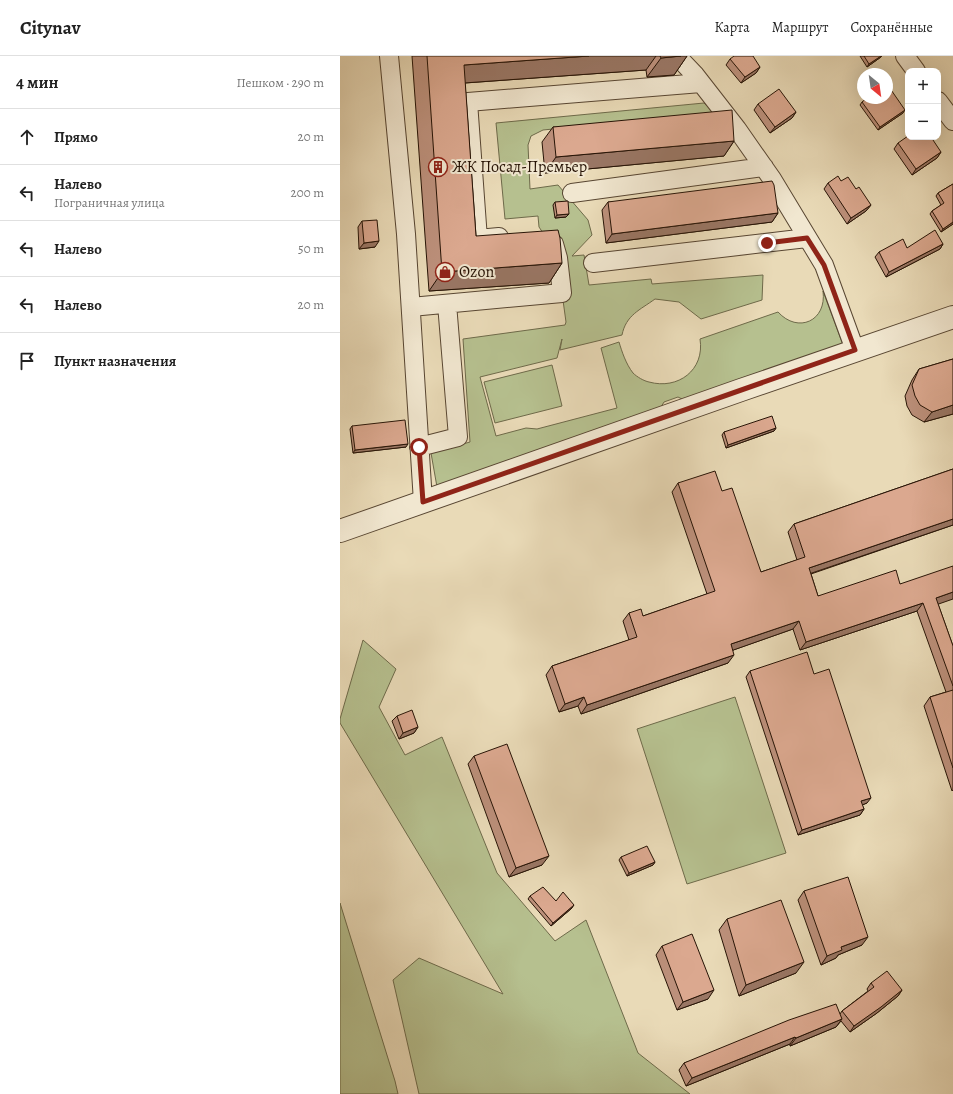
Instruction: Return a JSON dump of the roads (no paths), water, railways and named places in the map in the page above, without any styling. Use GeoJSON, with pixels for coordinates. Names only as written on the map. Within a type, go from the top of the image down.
{"type":"FeatureCollection","features":[{"type":"Feature","properties":{"kind":"street"},"geometry":{"type":"LineString","coordinates":[[389,56],[405,220],[423,502]]}},
{"type":"Feature","properties":{"kind":"street"},"geometry":{"type":"LineString","coordinates":[[677,56],[701,83],[764,167],[824,265],[855,350]]}},
{"type":"Feature","properties":{"kind":"street"},"geometry":{"type":"LineString","coordinates":[[905,56],[914,68]]}},
{"type":"Feature","properties":{"kind":"street"},"geometry":{"type":"LineString","coordinates":[[512,236],[478,239],[468,102],[701,83]]}},
{"type":"Feature","properties":{"kind":"street"},"geometry":{"type":"LineString","coordinates":[[940,104],[953,122]]}},
{"type":"Feature","properties":{"kind":"street"},"geometry":{"type":"LineString","coordinates":[[572,193],[764,167]]}},
{"type":"Feature","properties":{"kind":"street"},"geometry":{"type":"LineString","coordinates":[[411,307],[562,293],[558,258],[554,242],[543,233]]}},
{"type":"Feature","properties":{"kind":"street"},"geometry":{"type":"LineString","coordinates":[[594,263],[807,238]]}},
{"type":"Feature","properties":{"kind":"street"},"geometry":{"type":"LineString","coordinates":[[419,447],[458,437],[447,304]]}},
{"type":"Feature","properties":{"kind":"street"},"geometry":{"type":"LineString","coordinates":[[340,531],[953,317]]}},
{"type":"Feature","properties":{"kind":"place","name":"ЖК Посад-Премьер"},"geometry":{"type":"Point","coordinates":[438,167]}},
{"type":"Feature","properties":{"kind":"place","name":"Ozon"},"geometry":{"type":"Point","coordinates":[445,272]}}]}
